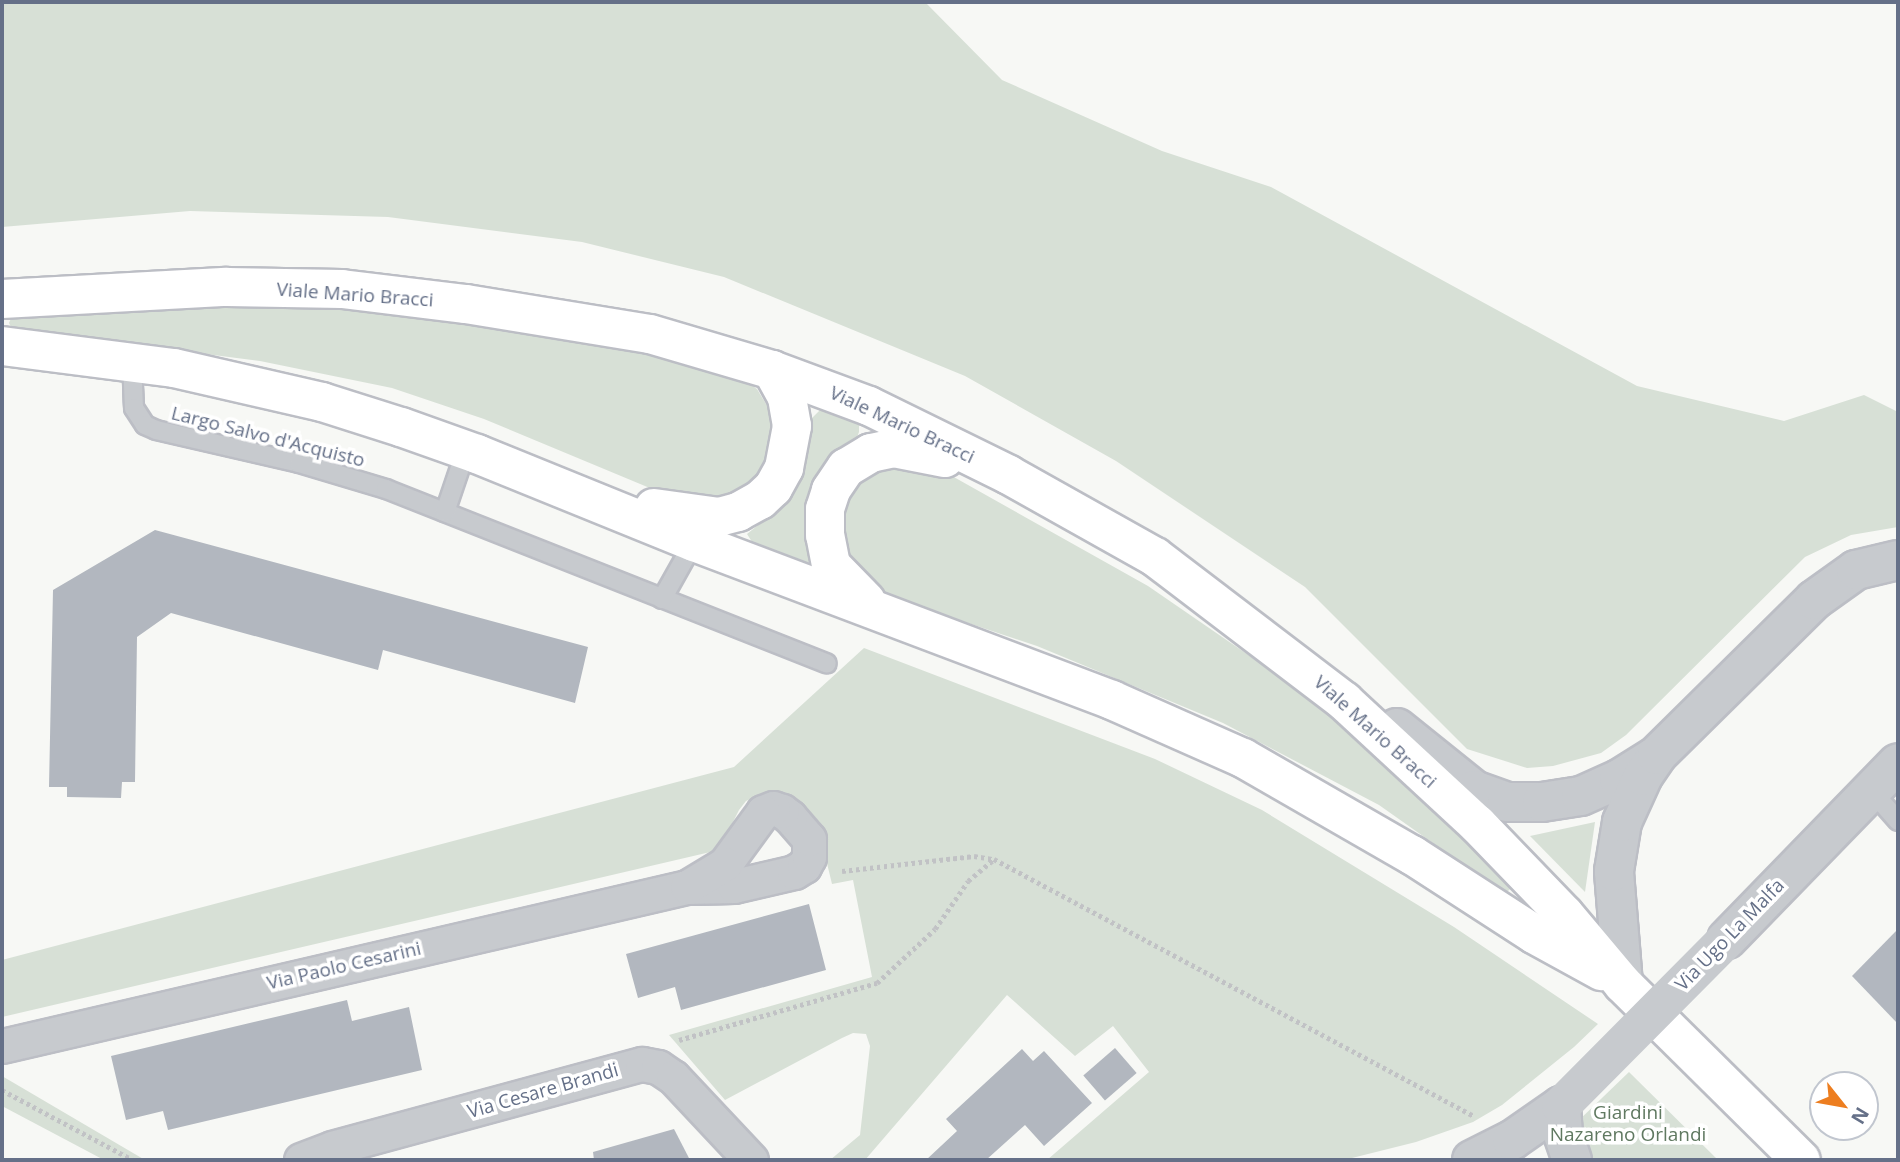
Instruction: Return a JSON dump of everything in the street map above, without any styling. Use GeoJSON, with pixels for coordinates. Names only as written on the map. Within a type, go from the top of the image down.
{"type":"FeatureCollection","features":[{"type":"Feature","properties":{"kind":"main road","name":"Viale Mario Bracci"},"geometry":{"type":"LineString","coordinates":[[2,299],[228,287],[342,289],[558,317],[650,334],[772,370],[869,406],[1101,524],[1202,590],[1344,701],[1477,824],[1564,914],[1623,984],[1801,1160]]}},
{"type":"Feature","properties":{"kind":"main road","name":"Viale Mario Bracci"},"geometry":{"type":"LineString","coordinates":[[2,346],[132,361],[213,376],[323,402],[466,450],[694,542],[1112,700],[1243,758],[1412,855],[1534,933],[1623,984]]}},
{"type":"Feature","properties":{"kind":"main road"},"geometry":{"type":"LineString","coordinates":[[579,495],[704,517],[738,512],[760,500],[773,488],[784,468],[792,426],[787,397],[772,370]]}},
{"type":"Feature","properties":{"kind":"main road"},"geometry":{"type":"LineString","coordinates":[[880,612],[851,589],[831,565],[825,536],[825,509],[831,490],[846,468],[870,453],[894,448],[954,460],[1101,524]]}},
{"type":"Feature","properties":{"kind":"street"},"geometry":{"type":"LineString","coordinates":[[1344,701],[1399,729],[1474,790],[1507,802],[1542,802],[1581,796],[1619,779],[1657,755],[1829,588],[1856,570],[1898,560]]}},
{"type":"Feature","properties":{"kind":"street"},"geometry":{"type":"LineString","coordinates":[[1623,984],[1614,894],[1618,846],[1632,796],[1657,755]]}},
{"type":"Feature","properties":{"kind":"street","name":"Via Ugo La Malfa"},"geometry":{"type":"LineString","coordinates":[[1472,1160],[1512,1140],[1561,1106],[1898,763]]}},
{"type":"Feature","properties":{"kind":"street","name":"Via Paolo Cesarini"},"geometry":{"type":"LineString","coordinates":[[2,1045],[687,887]]}},
{"type":"Feature","properties":{"kind":"street","name":"Via Cesare Brandi"},"geometry":{"type":"LineString","coordinates":[[301,1160],[324,1151],[642,1064],[658,1067],[673,1077],[751,1160]]}},
{"type":"Feature","properties":{"kind":"street"},"geometry":{"type":"LineString","coordinates":[[1561,1106],[1563,1134],[1572,1160]]}},
{"type":"Feature","properties":{"kind":"lane","name":"Largo Salvo d'Acquisto"},"geometry":{"type":"LineString","coordinates":[[132,361],[131,395],[134,408],[145,425],[332,473],[445,512],[827,664]]}},
{"type":"Feature","properties":{"kind":"lane"},"geometry":{"type":"LineString","coordinates":[[445,512],[466,450]]}},
{"type":"Feature","properties":{"kind":"lane"},"geometry":{"type":"LineString","coordinates":[[662,599],[694,542]]}},
{"type":"Feature","properties":{"kind":"lane"},"geometry":{"type":"LineString","coordinates":[[1871,790],[1898,821]]}},
{"type":"Feature","properties":{"kind":"path"},"geometry":{"type":"LineString","coordinates":[[831,872],[974,856],[993,859],[1474,1116]]}},
{"type":"Feature","properties":{"kind":"path"},"geometry":{"type":"LineString","coordinates":[[684,1038],[877,983],[935,929],[968,881],[993,859]]}},
{"type":"Feature","properties":{"kind":"path"},"geometry":{"type":"LineString","coordinates":[[2,1090],[133,1160]]}},
{"type":"Feature","properties":{"kind":"green space"},"geometry":{"type":"Polygon","coordinates":[[[2,2],[925,2],[1002,80],[1162,151],[1271,187],[1637,386],[1784,421],[1864,395],[1898,412],[1898,527],[1851,535],[1805,557],[1626,735],[1601,753],[1553,766],[1527,768],[1467,749],[1305,587],[1116,461],[965,376],[724,277],[582,242],[388,217],[190,211],[2,227],[2,2]]]}},
{"type":"Feature","properties":{"kind":"green space"},"geometry":{"type":"Polygon","coordinates":[[[161,304],[350,305],[587,338],[740,377],[757,389],[772,414],[776,431],[772,461],[739,498],[669,496],[484,419],[392,388],[260,361],[12,329],[9,323],[12,316],[161,304]]]}},
{"type":"Feature","properties":{"kind":"green space"},"geometry":{"type":"Polygon","coordinates":[[[828,409],[853,417],[859,425],[859,432],[856,440],[807,505],[809,566],[754,545],[747,534],[773,513],[810,420],[820,410],[828,409]]]}},
{"type":"Feature","properties":{"kind":"green space"},"geometry":{"type":"Polygon","coordinates":[[[892,465],[928,468],[952,476],[1148,586],[1330,711],[1516,883],[1505,894],[1379,805],[1223,723],[1037,646],[876,592],[849,570],[838,527],[850,491],[879,468],[892,465]]]}},
{"type":"Feature","properties":{"kind":"green space"},"geometry":{"type":"Polygon","coordinates":[[[864,648],[1155,759],[1262,810],[1454,927],[1598,1024],[1574,1047],[1502,1105],[1473,1122],[1416,1142],[1344,1160],[1047,1160],[1149,1072],[1113,1026],[1075,1056],[1007,995],[865,1160],[830,1160],[860,1135],[870,1046],[866,1034],[853,1033],[842,1038],[725,1100],[669,1035],[872,977],[853,880],[832,884],[816,818],[795,799],[769,791],[746,801],[719,850],[2,1017],[2,960],[734,767],[864,648]]]}},
{"type":"Feature","properties":{"kind":"green space"},"geometry":{"type":"Polygon","coordinates":[[[1595,822],[1585,892],[1530,836],[1595,822]]]}},
{"type":"Feature","properties":{"kind":"green space","name":"Giardini Nazareno Orlandi"},"geometry":{"type":"Polygon","coordinates":[[[1629,1072],[1718,1160],[1589,1160],[1576,1123],[1629,1072]]]}},
{"type":"Feature","properties":{"kind":"green space"},"geometry":{"type":"Polygon","coordinates":[[[2,1076],[145,1160],[104,1160],[2,1106],[2,1076]]]}},
{"type":"Feature","properties":{"kind":"building"},"geometry":{"type":"Polygon","coordinates":[[[155,530],[588,647],[575,703],[383,650],[378,670],[171,613],[137,637],[135,782],[122,782],[121,798],[67,797],[67,787],[49,787],[53,590],[155,530]]]}},
{"type":"Feature","properties":{"kind":"building"},"geometry":{"type":"Polygon","coordinates":[[[809,904],[826,970],[681,1010],[675,987],[638,998],[626,954],[809,904]]]}},
{"type":"Feature","properties":{"kind":"building"},"geometry":{"type":"Polygon","coordinates":[[[1898,929],[1898,1024],[1852,976],[1898,929]]]}},
{"type":"Feature","properties":{"kind":"building"},"geometry":{"type":"Polygon","coordinates":[[[347,1000],[352,1021],[409,1007],[422,1070],[168,1130],[163,1111],[126,1120],[111,1056],[347,1000]]]}},
{"type":"Feature","properties":{"kind":"building"},"geometry":{"type":"Polygon","coordinates":[[[1115,1048],[1137,1073],[1105,1100],[1083,1076],[1115,1048]]]}},
{"type":"Feature","properties":{"kind":"building"},"geometry":{"type":"Polygon","coordinates":[[[1022,1049],[1033,1061],[1044,1051],[1092,1103],[1044,1146],[1025,1125],[986,1160],[926,1160],[957,1131],[946,1119],[1022,1049]]]}},
{"type":"Feature","properties":{"kind":"building"},"geometry":{"type":"Polygon","coordinates":[[[674,1129],[690,1160],[594,1160],[593,1152],[674,1129]]]}}]}
